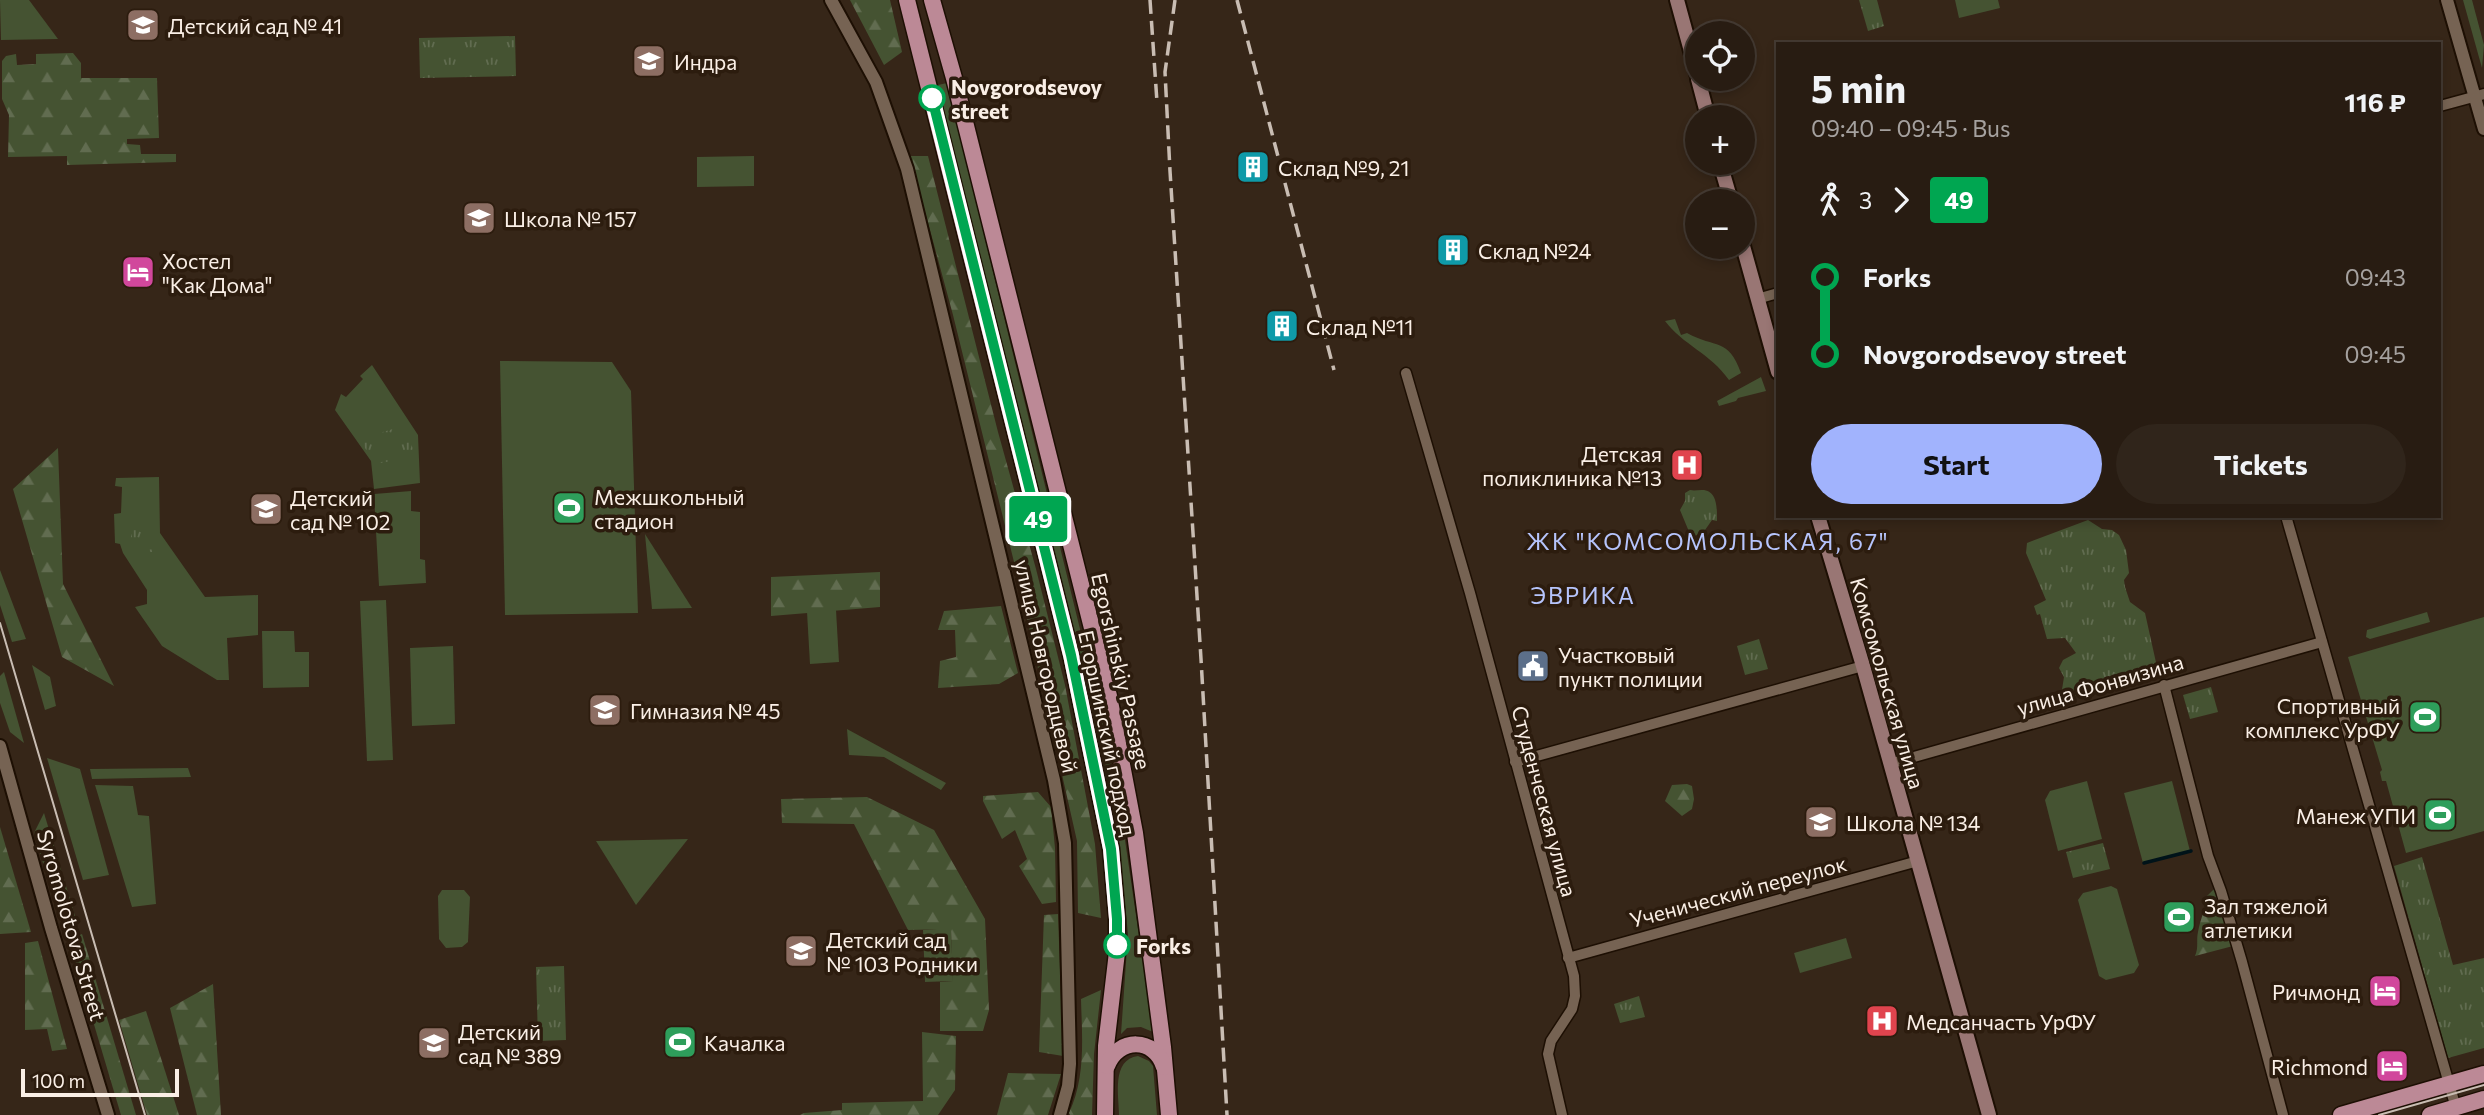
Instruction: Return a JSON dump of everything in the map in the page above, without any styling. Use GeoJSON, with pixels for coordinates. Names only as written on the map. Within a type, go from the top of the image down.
{"type":"FeatureCollection","features":[{"type":"Feature","properties":{"kind":"main road","name":"Егоршинский подход"},"geometry":{"type":"LineString","coordinates":[[907,0],[1071,655],[1111,849],[1117,952],[1107,1046],[1105,1115]]}},
{"type":"Feature","properties":{"kind":"main road","name":"Egorshinskiy Passage"},"geometry":{"type":"LineString","coordinates":[[932,0],[1109,696],[1135,833],[1166,1073]]}},
{"type":"Feature","properties":{"kind":"main road"},"geometry":{"type":"LineString","coordinates":[[1677,0],[1685,30]]}},
{"type":"Feature","properties":{"kind":"main road"},"geometry":{"type":"LineString","coordinates":[[1746,259],[1776,365]]}},
{"type":"Feature","properties":{"kind":"main road","name":"Комсомольская улица"},"geometry":{"type":"LineString","coordinates":[[1819,518],[1989,1115]]}},
{"type":"Feature","properties":{"kind":"main road"},"geometry":{"type":"LineString","coordinates":[[1106,1075],[1112,1055],[1122,1046],[1134,1044],[1154,1050],[1162,1060],[1166,1073],[1169,1115]]}},
{"type":"Feature","properties":{"kind":"main road"},"geometry":{"type":"LineString","coordinates":[[2341,1115],[2484,1074]]}},
{"type":"Feature","properties":{"kind":"main road"},"geometry":{"type":"LineString","coordinates":[[2430,1115],[2484,1100]]}},
{"type":"Feature","properties":{"kind":"street","name":"улица Новгородцевой"},"geometry":{"type":"LineString","coordinates":[[831,0],[876,82],[907,169],[1055,780],[1065,843],[1070,1064],[1068,1086],[1060,1115]]}},
{"type":"Feature","properties":{"kind":"street"},"geometry":{"type":"LineString","coordinates":[[2447,0],[2479,95],[2484,130]]}},
{"type":"Feature","properties":{"kind":"street"},"geometry":{"type":"LineString","coordinates":[[2441,106],[2479,95]]}},
{"type":"Feature","properties":{"kind":"street"},"geometry":{"type":"LineString","coordinates":[[1757,299],[1776,294]]}},
{"type":"Feature","properties":{"kind":"street","name":"Студенческая улица"},"geometry":{"type":"LineString","coordinates":[[1406,373],[1470,593],[1574,976],[1574,1003],[1551,1041],[1548,1054],[1562,1115]]}},
{"type":"Feature","properties":{"kind":"street"},"geometry":{"type":"LineString","coordinates":[[2287,518],[2456,1108]]}},
{"type":"Feature","properties":{"kind":"street","name":"улица Фонвизина"},"geometry":{"type":"LineString","coordinates":[[1889,764],[2322,642]]}},
{"type":"Feature","properties":{"kind":"street"},"geometry":{"type":"LineString","coordinates":[[1515,762],[1863,666]]}},
{"type":"Feature","properties":{"kind":"street"},"geometry":{"type":"LineString","coordinates":[[2164,685],[2208,856],[2242,962],[2283,1115]]}},
{"type":"Feature","properties":{"kind":"street","name":"Syromolotova Street"},"geometry":{"type":"LineString","coordinates":[[0,746],[51,928],[108,1115]]}},
{"type":"Feature","properties":{"kind":"street","name":"Ученический переулок"},"geometry":{"type":"LineString","coordinates":[[1568,958],[1918,861]]}},
{"type":"Feature","properties":{"kind":"green space"},"geometry":{"type":"Polygon","coordinates":[[[0,0],[29,0],[58,39],[1,40],[0,0]]]}},
{"type":"Feature","properties":{"kind":"green space"},"geometry":{"type":"Polygon","coordinates":[[[850,0],[890,0],[902,52],[884,65],[850,0]]]}},
{"type":"Feature","properties":{"kind":"green space"},"geometry":{"type":"Polygon","coordinates":[[[1859,0],[1877,0],[1884,26],[1868,31],[1859,0]]]}},
{"type":"Feature","properties":{"kind":"green space"},"geometry":{"type":"Polygon","coordinates":[[[1955,0],[1998,0],[2000,8],[1959,18],[1955,0]]]}},
{"type":"Feature","properties":{"kind":"green space"},"geometry":{"type":"Polygon","coordinates":[[[2463,0],[2472,0],[2484,45],[2482,68],[2463,0]]]}},
{"type":"Feature","properties":{"kind":"green space"},"geometry":{"type":"Polygon","coordinates":[[[515,36],[516,76],[420,78],[419,38],[515,36]]]}},
{"type":"Feature","properties":{"kind":"green space"},"geometry":{"type":"Polygon","coordinates":[[[73,53],[81,63],[81,78],[157,78],[159,138],[127,139],[127,144],[140,145],[141,154],[176,154],[176,162],[67,165],[67,156],[8,157],[9,115],[2,99],[2,61],[6,56],[16,54],[17,65],[36,64],[36,54],[73,53]]]}},
{"type":"Feature","properties":{"kind":"green space"},"geometry":{"type":"Polygon","coordinates":[[[947,83],[1107,740],[1124,833],[1153,1032],[1141,1027],[1127,1028],[1121,1034],[1128,934],[1118,837],[1101,740],[938,85],[947,83]]]}},
{"type":"Feature","properties":{"kind":"green space"},"geometry":{"type":"Polygon","coordinates":[[[754,156],[754,186],[697,187],[697,157],[754,156]]]}},
{"type":"Feature","properties":{"kind":"green space"},"geometry":{"type":"Polygon","coordinates":[[[910,156],[928,156],[998,432],[1036,569],[1065,685],[1095,844],[1101,918],[1078,913],[1077,841],[1015,566],[953,315],[910,156]]]}},
{"type":"Feature","properties":{"kind":"green space"},"geometry":{"type":"Polygon","coordinates":[[[1675,319],[1681,335],[1687,333],[1726,349],[1741,373],[1729,380],[1714,363],[1680,337],[1665,321],[1675,319]]]}},
{"type":"Feature","properties":{"kind":"green space","name":"Межшкольный стадион"},"geometry":{"type":"Polygon","coordinates":[[[500,361],[612,362],[631,391],[638,613],[505,615],[500,361]]]}},
{"type":"Feature","properties":{"kind":"green space"},"geometry":{"type":"Polygon","coordinates":[[[372,365],[418,435],[420,483],[374,489],[371,461],[335,410],[341,394],[346,397],[363,379],[360,376],[372,365]]]}},
{"type":"Feature","properties":{"kind":"green space"},"geometry":{"type":"Polygon","coordinates":[[[1761,377],[1766,391],[1719,406],[1717,401],[1761,377]]]}},
{"type":"Feature","properties":{"kind":"green space"},"geometry":{"type":"Polygon","coordinates":[[[406,425],[415,457],[374,464],[360,439],[406,425]]]}},
{"type":"Feature","properties":{"kind":"green space"},"geometry":{"type":"Polygon","coordinates":[[[58,448],[63,584],[114,686],[62,657],[13,489],[58,448]]]}},
{"type":"Feature","properties":{"kind":"green space"},"geometry":{"type":"Polygon","coordinates":[[[159,477],[160,533],[205,597],[258,595],[258,635],[227,638],[229,680],[217,680],[162,646],[135,607],[147,604],[147,590],[120,544],[115,543],[114,514],[121,513],[122,487],[115,486],[116,478],[159,477]]]}},
{"type":"Feature","properties":{"kind":"green space"},"geometry":{"type":"Polygon","coordinates":[[[1690,490],[1711,493],[1716,506],[1717,521],[1712,520],[1705,530],[1695,536],[1690,534],[1680,510],[1685,501],[1685,493],[1690,490]]]}},
{"type":"Feature","properties":{"kind":"green space"},"geometry":{"type":"Polygon","coordinates":[[[411,491],[411,511],[420,512],[420,559],[425,560],[426,583],[379,586],[374,494],[411,491]]]}},
{"type":"Feature","properties":{"kind":"green space"},"geometry":{"type":"Polygon","coordinates":[[[2088,520],[2119,535],[2126,550],[2129,573],[2124,580],[2125,587],[2130,602],[2145,613],[2157,667],[2098,692],[2061,696],[2064,677],[2059,668],[2063,660],[2076,653],[2065,638],[2047,639],[2040,614],[2037,615],[2034,606],[2046,600],[2026,553],[2027,543],[2088,520]]]}},
{"type":"Feature","properties":{"kind":"green space"},"geometry":{"type":"Polygon","coordinates":[[[131,522],[152,522],[152,552],[131,552],[131,522]]]}},
{"type":"Feature","properties":{"kind":"green space"},"geometry":{"type":"Polygon","coordinates":[[[645,534],[692,608],[652,609],[645,534]]]}},
{"type":"Feature","properties":{"kind":"green space"},"geometry":{"type":"Polygon","coordinates":[[[0,570],[26,639],[12,642],[0,605],[0,570]]]}},
{"type":"Feature","properties":{"kind":"green space"},"geometry":{"type":"Polygon","coordinates":[[[880,572],[880,607],[771,616],[771,577],[880,572]]]}},
{"type":"Feature","properties":{"kind":"green space"},"geometry":{"type":"Polygon","coordinates":[[[386,600],[393,760],[367,761],[360,601],[386,600]]]}},
{"type":"Feature","properties":{"kind":"green space"},"geometry":{"type":"Polygon","coordinates":[[[1001,606],[1018,673],[999,684],[938,688],[940,661],[956,657],[955,630],[938,630],[944,611],[1001,606]]]}},
{"type":"Feature","properties":{"kind":"green space"},"geometry":{"type":"Polygon","coordinates":[[[836,610],[839,662],[810,664],[807,612],[836,610]]]}},
{"type":"Feature","properties":{"kind":"green space"},"geometry":{"type":"Polygon","coordinates":[[[2427,612],[2430,622],[2370,639],[2366,637],[2367,630],[2427,612]]]}},
{"type":"Feature","properties":{"kind":"green space","name":"Спортивный комплекс УрФУ"},"geometry":{"type":"Polygon","coordinates":[[[2484,617],[2484,831],[2406,853],[2386,781],[2382,781],[2382,770],[2348,657],[2484,617]]]}},
{"type":"Feature","properties":{"kind":"green space"},"geometry":{"type":"Polygon","coordinates":[[[262,631],[294,631],[295,652],[309,652],[309,687],[263,688],[262,631]]]}},
{"type":"Feature","properties":{"kind":"green space"},"geometry":{"type":"Polygon","coordinates":[[[1759,639],[1768,669],[1745,675],[1737,646],[1759,639]]]}},
{"type":"Feature","properties":{"kind":"green space"},"geometry":{"type":"Polygon","coordinates":[[[453,646],[455,724],[412,726],[410,648],[453,646]]]}},
{"type":"Feature","properties":{"kind":"green space"},"geometry":{"type":"Polygon","coordinates":[[[32,665],[50,677],[56,706],[45,710],[32,665]]]}},
{"type":"Feature","properties":{"kind":"green space"},"geometry":{"type":"Polygon","coordinates":[[[4,672],[24,743],[10,732],[0,703],[0,676],[4,672]]]}},
{"type":"Feature","properties":{"kind":"green space"},"geometry":{"type":"Polygon","coordinates":[[[2211,687],[2218,712],[2190,719],[2183,695],[2211,687]]]}},
{"type":"Feature","properties":{"kind":"green space"},"geometry":{"type":"Polygon","coordinates":[[[847,729],[946,783],[941,790],[884,757],[849,755],[847,729]]]}},
{"type":"Feature","properties":{"kind":"green space"},"geometry":{"type":"Polygon","coordinates":[[[47,758],[80,769],[109,875],[83,880],[47,758]]]}},
{"type":"Feature","properties":{"kind":"green space"},"geometry":{"type":"Polygon","coordinates":[[[188,768],[191,777],[92,779],[90,769],[188,768]]]}},
{"type":"Feature","properties":{"kind":"green space"},"geometry":{"type":"Polygon","coordinates":[[[2087,781],[2102,839],[2058,851],[2045,800],[2050,791],[2087,781]]]}},
{"type":"Feature","properties":{"kind":"green space"},"geometry":{"type":"Polygon","coordinates":[[[2172,781],[2190,851],[2143,863],[2124,793],[2172,781]]]}},
{"type":"Feature","properties":{"kind":"green space"},"geometry":{"type":"Polygon","coordinates":[[[95,785],[133,786],[138,815],[149,816],[156,904],[132,907],[95,785]]]}},
{"type":"Feature","properties":{"kind":"green space"},"geometry":{"type":"Polygon","coordinates":[[[1672,785],[1692,786],[1694,799],[1692,809],[1682,816],[1665,801],[1672,785]]]}},
{"type":"Feature","properties":{"kind":"green space"},"geometry":{"type":"Polygon","coordinates":[[[1038,792],[1051,807],[1055,848],[1056,902],[1042,904],[1019,866],[1027,859],[1015,830],[1002,839],[983,801],[983,796],[1038,792]]]}},
{"type":"Feature","properties":{"kind":"green space"},"geometry":{"type":"Polygon","coordinates":[[[867,797],[934,830],[985,919],[989,1010],[983,1031],[940,1031],[940,982],[953,981],[951,929],[908,930],[854,824],[782,823],[781,799],[867,797]]]}},
{"type":"Feature","properties":{"kind":"green space"},"geometry":{"type":"Polygon","coordinates":[[[44,813],[76,919],[61,918],[57,910],[34,833],[44,813]]]}},
{"type":"Feature","properties":{"kind":"green space"},"geometry":{"type":"Polygon","coordinates":[[[0,827],[31,932],[0,934],[0,827]]]}},
{"type":"Feature","properties":{"kind":"green space"},"geometry":{"type":"Polygon","coordinates":[[[688,839],[636,905],[596,841],[688,839]]]}},
{"type":"Feature","properties":{"kind":"green space"},"geometry":{"type":"Polygon","coordinates":[[[2103,843],[2110,869],[2073,878],[2066,852],[2103,843]]]}},
{"type":"Feature","properties":{"kind":"green space"},"geometry":{"type":"Polygon","coordinates":[[[2422,857],[2453,965],[2484,958],[2484,1048],[2448,1058],[2394,866],[2422,857]]]}},
{"type":"Feature","properties":{"kind":"green space"},"geometry":{"type":"Polygon","coordinates":[[[2111,886],[2117,889],[2139,965],[2134,973],[2106,980],[2099,976],[2078,900],[2083,893],[2111,886]]]}},
{"type":"Feature","properties":{"kind":"green space"},"geometry":{"type":"Polygon","coordinates":[[[2216,887],[2233,946],[2195,956],[2205,898],[2216,887]]]}},
{"type":"Feature","properties":{"kind":"green space"},"geometry":{"type":"Polygon","coordinates":[[[442,890],[464,890],[470,897],[468,942],[462,947],[446,948],[439,939],[438,896],[442,890]]]}},
{"type":"Feature","properties":{"kind":"green space"},"geometry":{"type":"Polygon","coordinates":[[[1058,914],[1063,1056],[1039,1052],[1044,915],[1058,914]]]}},
{"type":"Feature","properties":{"kind":"green space"},"geometry":{"type":"Polygon","coordinates":[[[951,928],[953,981],[925,982],[923,930],[951,928]]]}},
{"type":"Feature","properties":{"kind":"green space"},"geometry":{"type":"Polygon","coordinates":[[[82,934],[136,1115],[121,1115],[70,944],[73,938],[82,934]]]}},
{"type":"Feature","properties":{"kind":"green space"},"geometry":{"type":"Polygon","coordinates":[[[1846,938],[1852,958],[1800,973],[1794,953],[1846,938]]]}},
{"type":"Feature","properties":{"kind":"green space"},"geometry":{"type":"Polygon","coordinates":[[[38,941],[67,1049],[52,1051],[47,1029],[25,1030],[25,943],[38,941]]]}},
{"type":"Feature","properties":{"kind":"green space"},"geometry":{"type":"Polygon","coordinates":[[[564,966],[566,1040],[538,1041],[536,967],[564,966]]]}},
{"type":"Feature","properties":{"kind":"green space"},"geometry":{"type":"Polygon","coordinates":[[[213,984],[221,1115],[197,1115],[170,1008],[213,984]]]}},
{"type":"Feature","properties":{"kind":"green space"},"geometry":{"type":"Polygon","coordinates":[[[1101,990],[1094,1054],[1092,1115],[1070,1115],[1081,1071],[1081,999],[1101,990]]]}},
{"type":"Feature","properties":{"kind":"green space"},"geometry":{"type":"Polygon","coordinates":[[[1639,996],[1645,1017],[1620,1023],[1614,1004],[1639,996]]]}},
{"type":"Feature","properties":{"kind":"green space"},"geometry":{"type":"Polygon","coordinates":[[[146,1011],[179,1115],[147,1115],[119,1020],[146,1011]]]}},
{"type":"Feature","properties":{"kind":"green space"},"geometry":{"type":"Polygon","coordinates":[[[922,1032],[956,1036],[955,1090],[938,1115],[800,1115],[842,1110],[842,1103],[923,1101],[922,1032]]]}},
{"type":"Feature","properties":{"kind":"green space"},"geometry":{"type":"Polygon","coordinates":[[[1138,1056],[1153,1066],[1157,1115],[1119,1115],[1120,1071],[1129,1059],[1138,1056]]]}},
{"type":"Feature","properties":{"kind":"green space"},"geometry":{"type":"Polygon","coordinates":[[[1008,1073],[1061,1074],[1048,1115],[997,1115],[1008,1073]]]}},
{"type":"Feature","properties":{"kind":"waterway"},"geometry":{"type":"LineString","coordinates":[[2144,863],[2191,851]]}},
{"type":"Feature","properties":{"kind":"tram line"},"geometry":{"type":"LineString","coordinates":[[0,623],[145,1115]]}},
{"type":"Feature","properties":{"kind":"tram line"},"geometry":{"type":"LineString","coordinates":[[2379,1115],[2484,1085]]}},
{"type":"Feature","properties":{"kind":"railway"},"geometry":{"type":"LineString","coordinates":[[1150,0],[1157,102]]}},
{"type":"Feature","properties":{"kind":"railway"},"geometry":{"type":"LineString","coordinates":[[1175,0],[1165,72],[1227,1115]]}},
{"type":"Feature","properties":{"kind":"railway"},"geometry":{"type":"LineString","coordinates":[[1237,0],[1334,370]]}},
{"type":"Feature","properties":{"kind":"bus line","name":"49"},"geometry":{"type":"LineString","coordinates":[[932,98],[1071,655],[1111,849],[1117,945]]}},
{"type":"Feature","properties":{"kind":"place","name":"Детский сад № 41"},"geometry":{"type":"Point","coordinates":[143,25]}},
{"type":"Feature","properties":{"kind":"place","name":"Индра"},"geometry":{"type":"Point","coordinates":[649,61]}},
{"type":"Feature","properties":{"kind":"place","name":"Novgorodsevoy street"},"geometry":{"type":"Point","coordinates":[932,98]}},
{"type":"Feature","properties":{"kind":"place","name":"Склад №9, 21"},"geometry":{"type":"Point","coordinates":[1253,167]}},
{"type":"Feature","properties":{"kind":"place","name":"Школа № 157"},"geometry":{"type":"Point","coordinates":[479,218]}},
{"type":"Feature","properties":{"kind":"place","name":"Склад №24"},"geometry":{"type":"Point","coordinates":[1453,250]}},
{"type":"Feature","properties":{"kind":"place","name":"Хостел \"Как Дома\""},"geometry":{"type":"Point","coordinates":[138,272]}},
{"type":"Feature","properties":{"kind":"place","name":"Склад №11"},"geometry":{"type":"Point","coordinates":[1282,326]}},
{"type":"Feature","properties":{"kind":"place","name":"Детская поликлиника №13"},"geometry":{"type":"Point","coordinates":[1687,465]}},
{"type":"Feature","properties":{"kind":"place","name":"Межшкольный стадион"},"geometry":{"type":"Point","coordinates":[569,508]}},
{"type":"Feature","properties":{"kind":"place","name":"Детский сад № 102"},"geometry":{"type":"Point","coordinates":[266,509]}},
{"type":"Feature","properties":{"kind":"place","name":"Участковый пункт полиции"},"geometry":{"type":"Point","coordinates":[1533,666]}},
{"type":"Feature","properties":{"kind":"place","name":"Гимназия № 45"},"geometry":{"type":"Point","coordinates":[605,710]}},
{"type":"Feature","properties":{"kind":"place","name":"Спортивный комплекс УрФУ"},"geometry":{"type":"Point","coordinates":[2425,717]}},
{"type":"Feature","properties":{"kind":"place","name":"Манеж УПИ"},"geometry":{"type":"Point","coordinates":[2440,815]}},
{"type":"Feature","properties":{"kind":"place","name":"Школа № 134"},"geometry":{"type":"Point","coordinates":[1821,822]}},
{"type":"Feature","properties":{"kind":"place","name":"Зал тяжелой атлетики"},"geometry":{"type":"Point","coordinates":[2179,917]}},
{"type":"Feature","properties":{"kind":"place","name":"Forks"},"geometry":{"type":"Point","coordinates":[1117,945]}},
{"type":"Feature","properties":{"kind":"place","name":"Детский сад № 103 Родники"},"geometry":{"type":"Point","coordinates":[801,951]}},
{"type":"Feature","properties":{"kind":"place","name":"Ричмонд"},"geometry":{"type":"Point","coordinates":[2385,991]}},
{"type":"Feature","properties":{"kind":"place","name":"Медсанчасть УрФУ"},"geometry":{"type":"Point","coordinates":[1882,1021]}},
{"type":"Feature","properties":{"kind":"place","name":"Качалка"},"geometry":{"type":"Point","coordinates":[680,1042]}},
{"type":"Feature","properties":{"kind":"place","name":"Детский сад № 389"},"geometry":{"type":"Point","coordinates":[434,1043]}},
{"type":"Feature","properties":{"kind":"place","name":"Richmond"},"geometry":{"type":"Point","coordinates":[2392,1066]}},
{"type":"Feature","properties":{"kind":"district","name":"ЖК \"КОМСОМОЛЬСКАЯ, 67\""},"geometry":{"type":"Point","coordinates":[1708,541]}},
{"type":"Feature","properties":{"kind":"district","name":"ЭВРИКА"},"geometry":{"type":"Point","coordinates":[1583,595]}}]}
